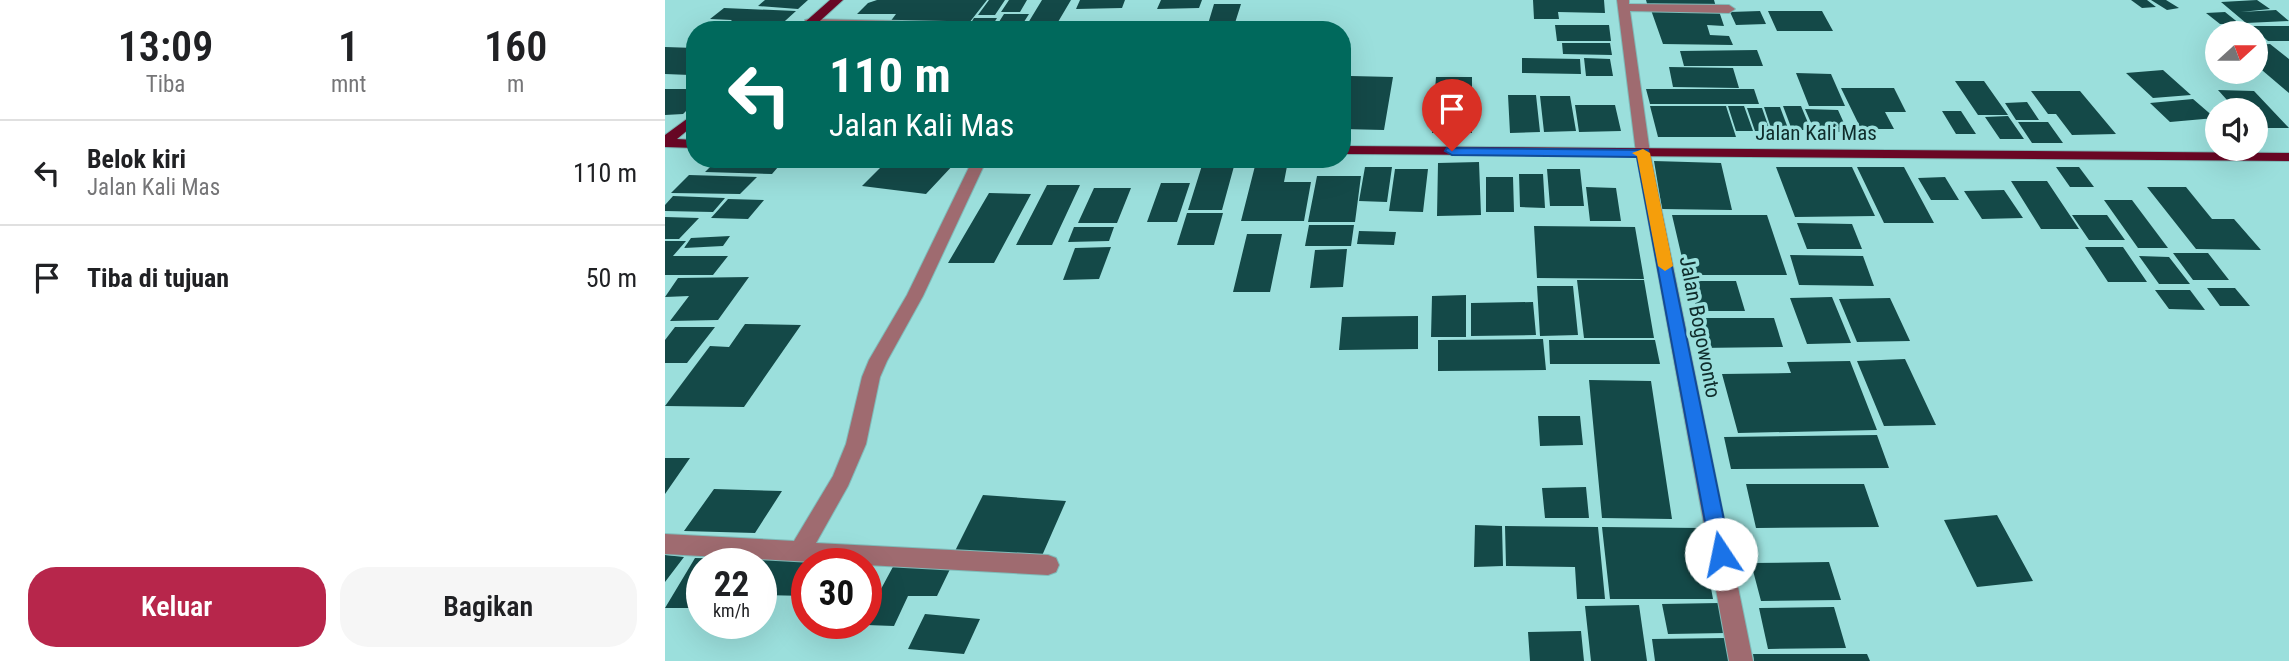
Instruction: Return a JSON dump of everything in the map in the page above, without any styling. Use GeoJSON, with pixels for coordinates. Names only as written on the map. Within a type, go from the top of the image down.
{"type":"FeatureCollection","features":[{"type":"Feature","properties":{"kind":"main road"},"geometry":{"type":"LineString","coordinates":[[812,21],[837,0]]}},
{"type":"Feature","properties":{"kind":"main road"},"geometry":{"type":"LineString","coordinates":[[665,143],[686,125]]}},
{"type":"Feature","properties":{"kind":"main road"},"geometry":{"type":"LineString","coordinates":[[665,143],[686,144]]}},
{"type":"Feature","properties":{"kind":"main road","name":"Jalan Kali Mas"},"geometry":{"type":"LineString","coordinates":[[1351,150],[2289,157]]}},
{"type":"Feature","properties":{"kind":"street"},"geometry":{"type":"LineString","coordinates":[[1624,3],[1729,9]]}},
{"type":"Feature","properties":{"kind":"street","name":"Jalan Bogowonto"},"geometry":{"type":"LineString","coordinates":[[1624,3],[1643,153],[1741,661]]}},
{"type":"Feature","properties":{"kind":"street"},"geometry":{"type":"LineString","coordinates":[[801,548],[841,480],[856,444],[871,377],[878,359],[915,296],[977,168]]}},
{"type":"Feature","properties":{"kind":"street"},"geometry":{"type":"LineString","coordinates":[[665,544],[791,552]]}},
{"type":"Feature","properties":{"kind":"street"},"geometry":{"type":"LineString","coordinates":[[882,556],[1048,565]]}},
{"type":"Feature","properties":{"kind":"building"},"geometry":{"type":"Polygon","coordinates":[[[765,0],[808,0],[798,9],[758,6],[765,0]]]}},
{"type":"Feature","properties":{"kind":"building"},"geometry":{"type":"Polygon","coordinates":[[[877,0],[987,0],[971,21],[891,21],[896,14],[857,14],[868,3],[877,0]]]}},
{"type":"Feature","properties":{"kind":"building"},"geometry":{"type":"Polygon","coordinates":[[[989,0],[1005,0],[995,15],[978,15],[989,0]]]}},
{"type":"Feature","properties":{"kind":"building"},"geometry":{"type":"Polygon","coordinates":[[[1009,0],[1027,0],[1020,12],[1001,12],[1009,0]]]}},
{"type":"Feature","properties":{"kind":"building"},"geometry":{"type":"Polygon","coordinates":[[[1042,0],[1071,0],[1059,21],[1029,21],[1042,0]]]}},
{"type":"Feature","properties":{"kind":"building"},"geometry":{"type":"Polygon","coordinates":[[[1080,0],[1125,0],[1122,8],[1076,9],[1080,0]]]}},
{"type":"Feature","properties":{"kind":"building"},"geometry":{"type":"Polygon","coordinates":[[[1161,0],[1202,0],[1199,8],[1157,9],[1161,0]]]}},
{"type":"Feature","properties":{"kind":"building"},"geometry":{"type":"Polygon","coordinates":[[[1533,0],[1604,0],[1605,13],[1558,12],[1559,19],[1534,19],[1533,0]]]}},
{"type":"Feature","properties":{"kind":"building"},"geometry":{"type":"Polygon","coordinates":[[[1646,0],[1714,0],[1716,7],[1648,7],[1646,0]]]}},
{"type":"Feature","properties":{"kind":"building"},"geometry":{"type":"Polygon","coordinates":[[[2131,0],[2147,0],[2156,7],[2142,8],[2131,0]]]}},
{"type":"Feature","properties":{"kind":"building"},"geometry":{"type":"Polygon","coordinates":[[[2151,0],[2166,0],[2179,8],[2167,10],[2151,0]]]}},
{"type":"Feature","properties":{"kind":"building"},"geometry":{"type":"Polygon","coordinates":[[[2257,0],[2270,9],[2241,12],[2276,10],[2289,21],[2244,21],[2221,2],[2257,0]]]}},
{"type":"Feature","properties":{"kind":"building"},"geometry":{"type":"Polygon","coordinates":[[[1214,4],[1241,4],[1236,21],[1209,21],[1214,4]]]}},
{"type":"Feature","properties":{"kind":"building"},"geometry":{"type":"Polygon","coordinates":[[[724,8],[796,11],[785,21],[710,19],[724,8]]]}},
{"type":"Feature","properties":{"kind":"building"},"geometry":{"type":"Polygon","coordinates":[[[1651,10],[1719,11],[1724,26],[1707,25],[1710,35],[1729,36],[1733,45],[1663,44],[1651,10]]]}},
{"type":"Feature","properties":{"kind":"building"},"geometry":{"type":"Polygon","coordinates":[[[1760,11],[1766,24],[1736,25],[1730,12],[1760,11]]]}},
{"type":"Feature","properties":{"kind":"building"},"geometry":{"type":"Polygon","coordinates":[[[1768,11],[1822,11],[1833,31],[1777,31],[1768,11]]]}},
{"type":"Feature","properties":{"kind":"building"},"geometry":{"type":"Polygon","coordinates":[[[2225,12],[2236,21],[2216,21],[2206,13],[2225,12]]]}},
{"type":"Feature","properties":{"kind":"building"},"geometry":{"type":"Polygon","coordinates":[[[1004,14],[1029,14],[1025,21],[1000,21],[1004,14]]]}},
{"type":"Feature","properties":{"kind":"building"},"geometry":{"type":"Polygon","coordinates":[[[974,18],[997,18],[995,21],[972,21],[974,18]]]}},
{"type":"Feature","properties":{"kind":"building"},"geometry":{"type":"Polygon","coordinates":[[[1555,25],[1609,25],[1611,41],[1557,41],[1555,25]]]}},
{"type":"Feature","properties":{"kind":"building"},"geometry":{"type":"Polygon","coordinates":[[[2268,26],[2289,26],[2289,41],[2268,41],[2268,26]]]}},
{"type":"Feature","properties":{"kind":"building"},"geometry":{"type":"Polygon","coordinates":[[[1562,43],[1610,43],[1612,55],[1563,54],[1562,43]]]}},
{"type":"Feature","properties":{"kind":"building"},"geometry":{"type":"Polygon","coordinates":[[[2268,44],[2289,59],[2289,93],[2268,75],[2268,44]]]}},
{"type":"Feature","properties":{"kind":"building"},"geometry":{"type":"Polygon","coordinates":[[[665,47],[686,48],[686,75],[665,74],[665,47]]]}},
{"type":"Feature","properties":{"kind":"building"},"geometry":{"type":"Polygon","coordinates":[[[1757,50],[1763,66],[1684,66],[1680,51],[1757,50]]]}},
{"type":"Feature","properties":{"kind":"building"},"geometry":{"type":"Polygon","coordinates":[[[1522,58],[1580,59],[1581,74],[1522,73],[1522,58]]]}},
{"type":"Feature","properties":{"kind":"building"},"geometry":{"type":"Polygon","coordinates":[[[1584,58],[1610,59],[1613,76],[1586,76],[1584,58]]]}},
{"type":"Feature","properties":{"kind":"building"},"geometry":{"type":"Polygon","coordinates":[[[1669,67],[1733,68],[1739,88],[1673,87],[1669,67]]]}},
{"type":"Feature","properties":{"kind":"building"},"geometry":{"type":"Polygon","coordinates":[[[2163,70],[2191,95],[2153,98],[2126,73],[2163,70]]]}},
{"type":"Feature","properties":{"kind":"building"},"geometry":{"type":"Polygon","coordinates":[[[1796,73],[1831,74],[1845,106],[1809,106],[1796,73]]]}},
{"type":"Feature","properties":{"kind":"building"},"geometry":{"type":"Polygon","coordinates":[[[1351,76],[1393,77],[1384,130],[1351,129],[1351,76]]]}},
{"type":"Feature","properties":{"kind":"building"},"geometry":{"type":"Polygon","coordinates":[[[1436,77],[1472,77],[1472,133],[1432,133],[1436,77]]]}},
{"type":"Feature","properties":{"kind":"building"},"geometry":{"type":"Polygon","coordinates":[[[1955,81],[1984,81],[2008,115],[1978,115],[1955,81]]]}},
{"type":"Feature","properties":{"kind":"building"},"geometry":{"type":"Polygon","coordinates":[[[1841,88],[1894,88],[1906,112],[1885,112],[1894,129],[1861,129],[1841,88]]]}},
{"type":"Feature","properties":{"kind":"building"},"geometry":{"type":"Polygon","coordinates":[[[665,89],[686,89],[686,111],[683,114],[665,115],[665,89]]]}},
{"type":"Feature","properties":{"kind":"building"},"geometry":{"type":"Polygon","coordinates":[[[1646,89],[1754,89],[1759,104],[1650,104],[1646,89]]]}},
{"type":"Feature","properties":{"kind":"building"},"geometry":{"type":"Polygon","coordinates":[[[2218,90],[2254,91],[2261,98],[2225,98],[2218,90]]]}},
{"type":"Feature","properties":{"kind":"building"},"geometry":{"type":"Polygon","coordinates":[[[2031,91],[2080,91],[2116,134],[2072,135],[2056,114],[2048,114],[2031,91]]]}},
{"type":"Feature","properties":{"kind":"building"},"geometry":{"type":"Polygon","coordinates":[[[1508,95],[1536,95],[1540,132],[1510,133],[1508,95]]]}},
{"type":"Feature","properties":{"kind":"building"},"geometry":{"type":"Polygon","coordinates":[[[1540,96],[1570,96],[1576,131],[1544,132],[1540,96]]]}},
{"type":"Feature","properties":{"kind":"building"},"geometry":{"type":"Polygon","coordinates":[[[2193,99],[2205,109],[2205,119],[2170,122],[2150,103],[2193,99]]]}},
{"type":"Feature","properties":{"kind":"building"},"geometry":{"type":"Polygon","coordinates":[[[2027,102],[2039,120],[2016,120],[2005,103],[2027,102]]]}},
{"type":"Feature","properties":{"kind":"building"},"geometry":{"type":"Polygon","coordinates":[[[1575,105],[1615,105],[1621,131],[1579,132],[1575,105]]]}},
{"type":"Feature","properties":{"kind":"building"},"geometry":{"type":"Polygon","coordinates":[[[1650,106],[1726,106],[1736,137],[1658,137],[1650,106]]]}},
{"type":"Feature","properties":{"kind":"building"},"geometry":{"type":"Polygon","coordinates":[[[1728,106],[1744,106],[1753,131],[1736,131],[1728,106]]]}},
{"type":"Feature","properties":{"kind":"building"},"geometry":{"type":"Polygon","coordinates":[[[1783,106],[1801,106],[1811,130],[1792,130],[1783,106]]]}},
{"type":"Feature","properties":{"kind":"building"},"geometry":{"type":"Polygon","coordinates":[[[2268,106],[2289,128],[2268,128],[2268,106]]]}},
{"type":"Feature","properties":{"kind":"building"},"geometry":{"type":"Polygon","coordinates":[[[1764,107],[1780,107],[1789,131],[1772,131],[1764,107]]]}},
{"type":"Feature","properties":{"kind":"building"},"geometry":{"type":"Polygon","coordinates":[[[1747,108],[1762,108],[1770,131],[1755,131],[1747,108]]]}},
{"type":"Feature","properties":{"kind":"building"},"geometry":{"type":"Polygon","coordinates":[[[1805,109],[1838,110],[1848,132],[1815,132],[1805,109]]]}},
{"type":"Feature","properties":{"kind":"building"},"geometry":{"type":"Polygon","coordinates":[[[1942,111],[1961,111],[1976,134],[1956,134],[1942,111]]]}},
{"type":"Feature","properties":{"kind":"building"},"geometry":{"type":"Polygon","coordinates":[[[2008,116],[2024,139],[2000,139],[1985,117],[2008,116]]]}},
{"type":"Feature","properties":{"kind":"building"},"geometry":{"type":"Polygon","coordinates":[[[2018,122],[2048,122],[2063,143],[2032,143],[2018,122]]]}},
{"type":"Feature","properties":{"kind":"building"},"geometry":{"type":"Polygon","coordinates":[[[1654,161],[1721,163],[1732,210],[1662,209],[1654,161]]]}},
{"type":"Feature","properties":{"kind":"building"},"geometry":{"type":"Polygon","coordinates":[[[1479,162],[1481,215],[1437,216],[1438,163],[1479,162]]]}},
{"type":"Feature","properties":{"kind":"building"},"geometry":{"type":"Polygon","coordinates":[[[1365,167],[1392,167],[1387,202],[1359,201],[1365,167]]]}},
{"type":"Feature","properties":{"kind":"building"},"geometry":{"type":"Polygon","coordinates":[[[1776,167],[1852,167],[1875,216],[1795,217],[1776,167]]]}},
{"type":"Feature","properties":{"kind":"building"},"geometry":{"type":"Polygon","coordinates":[[[1857,167],[1904,167],[1934,223],[1884,223],[1857,167]]]}},
{"type":"Feature","properties":{"kind":"building"},"geometry":{"type":"Polygon","coordinates":[[[2056,167],[2079,167],[2094,187],[2070,187],[2056,167]]]}},
{"type":"Feature","properties":{"kind":"building"},"geometry":{"type":"Polygon","coordinates":[[[709,168],[777,168],[772,174],[705,172],[709,168]]]}},
{"type":"Feature","properties":{"kind":"building"},"geometry":{"type":"Polygon","coordinates":[[[880,168],[950,168],[926,194],[862,186],[880,168]]]}},
{"type":"Feature","properties":{"kind":"building"},"geometry":{"type":"Polygon","coordinates":[[[1201,168],[1234,168],[1222,210],[1188,210],[1201,168]]]}},
{"type":"Feature","properties":{"kind":"building"},"geometry":{"type":"Polygon","coordinates":[[[1254,168],[1287,168],[1284,182],[1311,182],[1304,221],[1241,221],[1254,168]]]}},
{"type":"Feature","properties":{"kind":"building"},"geometry":{"type":"Polygon","coordinates":[[[1395,169],[1428,169],[1423,212],[1389,211],[1395,169]]]}},
{"type":"Feature","properties":{"kind":"building"},"geometry":{"type":"Polygon","coordinates":[[[1547,169],[1580,169],[1584,206],[1550,206],[1547,169]]]}},
{"type":"Feature","properties":{"kind":"building"},"geometry":{"type":"Polygon","coordinates":[[[1519,174],[1543,174],[1545,208],[1520,207],[1519,174]]]}},
{"type":"Feature","properties":{"kind":"building"},"geometry":{"type":"Polygon","coordinates":[[[689,175],[757,177],[740,194],[671,193],[689,175]]]}},
{"type":"Feature","properties":{"kind":"building"},"geometry":{"type":"Polygon","coordinates":[[[1317,176],[1361,176],[1355,222],[1308,222],[1317,176]]]}},
{"type":"Feature","properties":{"kind":"building"},"geometry":{"type":"Polygon","coordinates":[[[1486,177],[1513,177],[1514,212],[1486,212],[1486,177]]]}},
{"type":"Feature","properties":{"kind":"building"},"geometry":{"type":"Polygon","coordinates":[[[1945,177],[1959,200],[1931,200],[1918,178],[1945,177]]]}},
{"type":"Feature","properties":{"kind":"building"},"geometry":{"type":"Polygon","coordinates":[[[2011,181],[2047,181],[2079,229],[2041,229],[2011,181]]]}},
{"type":"Feature","properties":{"kind":"building"},"geometry":{"type":"Polygon","coordinates":[[[1161,183],[1190,183],[1177,222],[1147,222],[1161,183]]]}},
{"type":"Feature","properties":{"kind":"building"},"geometry":{"type":"Polygon","coordinates":[[[1047,185],[1080,185],[1052,245],[1016,245],[1047,185]]]}},
{"type":"Feature","properties":{"kind":"building"},"geometry":{"type":"Polygon","coordinates":[[[1586,187],[1616,188],[1621,221],[1590,221],[1586,187]]]}},
{"type":"Feature","properties":{"kind":"building"},"geometry":{"type":"Polygon","coordinates":[[[2147,187],[2186,187],[2212,219],[2234,219],[2261,250],[2196,249],[2147,187]]]}},
{"type":"Feature","properties":{"kind":"building"},"geometry":{"type":"Polygon","coordinates":[[[1094,188],[1131,188],[1117,223],[1078,223],[1094,188]]]}},
{"type":"Feature","properties":{"kind":"building"},"geometry":{"type":"Polygon","coordinates":[[[2004,190],[2023,218],[1982,219],[1964,191],[2004,190]]]}},
{"type":"Feature","properties":{"kind":"building"},"geometry":{"type":"Polygon","coordinates":[[[989,193],[1031,194],[994,263],[948,263],[989,193]]]}},
{"type":"Feature","properties":{"kind":"building"},"geometry":{"type":"Polygon","coordinates":[[[673,196],[725,198],[713,212],[665,211],[665,205],[673,196]]]}},
{"type":"Feature","properties":{"kind":"building"},"geometry":{"type":"Polygon","coordinates":[[[728,199],[764,200],[748,219],[711,218],[728,199]]]}},
{"type":"Feature","properties":{"kind":"building"},"geometry":{"type":"Polygon","coordinates":[[[2104,200],[2132,200],[2168,248],[2138,248],[2104,200]]]}},
{"type":"Feature","properties":{"kind":"building"},"geometry":{"type":"Polygon","coordinates":[[[1187,213],[1223,213],[1214,245],[1177,245],[1187,213]]]}},
{"type":"Feature","properties":{"kind":"building"},"geometry":{"type":"Polygon","coordinates":[[[1672,215],[1767,215],[1787,275],[1686,275],[1672,215]]]}},
{"type":"Feature","properties":{"kind":"building"},"geometry":{"type":"Polygon","coordinates":[[[2072,215],[2107,215],[2125,240],[2089,240],[2072,215]]]}},
{"type":"Feature","properties":{"kind":"building"},"geometry":{"type":"Polygon","coordinates":[[[665,217],[699,218],[679,239],[665,239],[665,217]]]}},
{"type":"Feature","properties":{"kind":"building"},"geometry":{"type":"Polygon","coordinates":[[[1797,223],[1852,224],[1862,249],[1807,249],[1797,223]]]}},
{"type":"Feature","properties":{"kind":"building"},"geometry":{"type":"Polygon","coordinates":[[[1309,225],[1354,225],[1351,246],[1305,246],[1309,225]]]}},
{"type":"Feature","properties":{"kind":"building"},"geometry":{"type":"Polygon","coordinates":[[[1534,226],[1635,227],[1644,279],[1537,278],[1534,226]]]}},
{"type":"Feature","properties":{"kind":"building"},"geometry":{"type":"Polygon","coordinates":[[[1074,227],[1114,227],[1109,241],[1068,242],[1074,227]]]}},
{"type":"Feature","properties":{"kind":"building"},"geometry":{"type":"Polygon","coordinates":[[[1359,231],[1396,232],[1394,245],[1357,244],[1359,231]]]}},
{"type":"Feature","properties":{"kind":"building"},"geometry":{"type":"Polygon","coordinates":[[[1247,234],[1282,234],[1270,292],[1233,292],[1247,234]]]}},
{"type":"Feature","properties":{"kind":"building"},"geometry":{"type":"Polygon","coordinates":[[[730,236],[723,246],[684,248],[691,238],[730,236]]]}},
{"type":"Feature","properties":{"kind":"building"},"geometry":{"type":"Polygon","coordinates":[[[665,241],[686,241],[673,256],[728,256],[713,275],[665,275],[665,241]]]}},
{"type":"Feature","properties":{"kind":"building"},"geometry":{"type":"Polygon","coordinates":[[[1111,247],[1099,279],[1063,280],[1075,248],[1111,247]]]}},
{"type":"Feature","properties":{"kind":"building"},"geometry":{"type":"Polygon","coordinates":[[[2085,247],[2123,247],[2147,282],[2108,282],[2085,247]]]}},
{"type":"Feature","properties":{"kind":"building"},"geometry":{"type":"Polygon","coordinates":[[[1347,249],[1343,287],[1310,288],[1315,250],[1347,249]]]}},
{"type":"Feature","properties":{"kind":"building"},"geometry":{"type":"Polygon","coordinates":[[[2173,253],[2208,253],[2229,280],[2193,280],[2173,253]]]}},
{"type":"Feature","properties":{"kind":"building"},"geometry":{"type":"Polygon","coordinates":[[[1790,255],[1863,256],[1874,286],[1799,285],[1790,255]]]}},
{"type":"Feature","properties":{"kind":"building"},"geometry":{"type":"Polygon","coordinates":[[[2139,256],[2169,257],[2190,284],[2159,284],[2139,256]]]}},
{"type":"Feature","properties":{"kind":"building"},"geometry":{"type":"Polygon","coordinates":[[[749,277],[718,320],[670,321],[689,296],[665,297],[678,278],[749,277]]]}},
{"type":"Feature","properties":{"kind":"building"},"geometry":{"type":"Polygon","coordinates":[[[1577,280],[1644,280],[1654,338],[1584,338],[1577,280]]]}},
{"type":"Feature","properties":{"kind":"building"},"geometry":{"type":"Polygon","coordinates":[[[1690,281],[1736,281],[1745,311],[1697,311],[1690,281]]]}},
{"type":"Feature","properties":{"kind":"building"},"geometry":{"type":"Polygon","coordinates":[[[1537,286],[1573,286],[1578,335],[1540,336],[1537,286]]]}},
{"type":"Feature","properties":{"kind":"building"},"geometry":{"type":"Polygon","coordinates":[[[2207,288],[2235,288],[2250,306],[2220,306],[2207,288]]]}},
{"type":"Feature","properties":{"kind":"building"},"geometry":{"type":"Polygon","coordinates":[[[2155,290],[2190,290],[2205,310],[2169,309],[2155,290]]]}},
{"type":"Feature","properties":{"kind":"building"},"geometry":{"type":"Polygon","coordinates":[[[1466,295],[1466,337],[1431,337],[1432,296],[1466,295]]]}},
{"type":"Feature","properties":{"kind":"building"},"geometry":{"type":"Polygon","coordinates":[[[1832,297],[1851,343],[1807,344],[1790,298],[1832,297]]]}},
{"type":"Feature","properties":{"kind":"building"},"geometry":{"type":"Polygon","coordinates":[[[1890,298],[1910,341],[1857,342],[1839,299],[1890,298]]]}},
{"type":"Feature","properties":{"kind":"building"},"geometry":{"type":"Polygon","coordinates":[[[1533,302],[1536,335],[1471,336],[1471,303],[1533,302]]]}},
{"type":"Feature","properties":{"kind":"building"},"geometry":{"type":"Polygon","coordinates":[[[1418,316],[1418,349],[1339,350],[1342,317],[1418,316]]]}},
{"type":"Feature","properties":{"kind":"building"},"geometry":{"type":"Polygon","coordinates":[[[1691,318],[1774,318],[1783,347],[1697,348],[1691,318]]]}},
{"type":"Feature","properties":{"kind":"building"},"geometry":{"type":"Polygon","coordinates":[[[745,324],[801,325],[744,407],[665,406],[710,346],[729,347],[745,324]]]}},
{"type":"Feature","properties":{"kind":"building"},"geometry":{"type":"Polygon","coordinates":[[[675,327],[715,327],[687,363],[665,363],[665,340],[675,327]]]}},
{"type":"Feature","properties":{"kind":"building"},"geometry":{"type":"Polygon","coordinates":[[[1543,339],[1546,370],[1438,371],[1438,340],[1543,339]]]}},
{"type":"Feature","properties":{"kind":"building"},"geometry":{"type":"Polygon","coordinates":[[[1549,340],[1655,340],[1660,364],[1550,364],[1549,340]]]}},
{"type":"Feature","properties":{"kind":"building"},"geometry":{"type":"Polygon","coordinates":[[[1905,359],[1936,425],[1884,426],[1857,361],[1905,359]]]}},
{"type":"Feature","properties":{"kind":"building"},"geometry":{"type":"Polygon","coordinates":[[[1850,361],[1877,430],[1738,433],[1722,374],[1791,373],[1787,362],[1850,361]]]}},
{"type":"Feature","properties":{"kind":"building"},"geometry":{"type":"Polygon","coordinates":[[[1589,380],[1651,381],[1672,519],[1602,518],[1589,380]]]}},
{"type":"Feature","properties":{"kind":"building"},"geometry":{"type":"Polygon","coordinates":[[[1538,416],[1580,416],[1583,445],[1540,446],[1538,416]]]}},
{"type":"Feature","properties":{"kind":"building"},"geometry":{"type":"Polygon","coordinates":[[[1877,435],[1889,468],[1731,469],[1724,437],[1877,435]]]}},
{"type":"Feature","properties":{"kind":"building"},"geometry":{"type":"Polygon","coordinates":[[[665,458],[690,458],[665,494],[665,458]]]}},
{"type":"Feature","properties":{"kind":"building"},"geometry":{"type":"Polygon","coordinates":[[[1746,484],[1864,484],[1879,527],[1756,528],[1746,484]]]}},
{"type":"Feature","properties":{"kind":"building"},"geometry":{"type":"Polygon","coordinates":[[[1586,487],[1589,518],[1545,518],[1542,488],[1586,487]]]}},
{"type":"Feature","properties":{"kind":"building"},"geometry":{"type":"Polygon","coordinates":[[[714,489],[782,491],[755,533],[684,531],[714,489]]]}},
{"type":"Feature","properties":{"kind":"building"},"geometry":{"type":"Polygon","coordinates":[[[983,495],[1066,501],[1041,558],[955,551],[983,495]]]}},
{"type":"Feature","properties":{"kind":"building"},"geometry":{"type":"Polygon","coordinates":[[[1997,515],[2033,581],[1977,587],[1944,520],[1997,515]]]}},
{"type":"Feature","properties":{"kind":"building"},"geometry":{"type":"Polygon","coordinates":[[[1475,525],[1502,526],[1503,566],[1474,567],[1475,525]]]}},
{"type":"Feature","properties":{"kind":"building"},"geometry":{"type":"Polygon","coordinates":[[[1505,526],[1598,527],[1605,599],[1577,599],[1575,567],[1506,566],[1505,526]]]}},
{"type":"Feature","properties":{"kind":"building"},"geometry":{"type":"Polygon","coordinates":[[[1602,527],[1700,528],[1713,599],[1610,599],[1602,527]]]}},
{"type":"Feature","properties":{"kind":"building"},"geometry":{"type":"Polygon","coordinates":[[[777,554],[791,554],[791,596],[777,595],[777,554]]]}},
{"type":"Feature","properties":{"kind":"building"},"geometry":{"type":"Polygon","coordinates":[[[665,555],[684,557],[665,582],[665,555]]]}},
{"type":"Feature","properties":{"kind":"building"},"geometry":{"type":"Polygon","coordinates":[[[1829,562],[1841,600],[1761,601],[1751,563],[1829,562]]]}},
{"type":"Feature","properties":{"kind":"building"},"geometry":{"type":"Polygon","coordinates":[[[895,563],[952,565],[937,596],[908,596],[894,626],[882,626],[882,587],[895,563]]]}},
{"type":"Feature","properties":{"kind":"building"},"geometry":{"type":"Polygon","coordinates":[[[686,573],[686,608],[665,608],[686,573]]]}},
{"type":"Feature","properties":{"kind":"building"},"geometry":{"type":"Polygon","coordinates":[[[1719,603],[1726,633],[1668,634],[1662,604],[1719,603]]]}},
{"type":"Feature","properties":{"kind":"building"},"geometry":{"type":"Polygon","coordinates":[[[1639,605],[1647,661],[1591,661],[1585,606],[1639,605]]]}},
{"type":"Feature","properties":{"kind":"building"},"geometry":{"type":"Polygon","coordinates":[[[1834,607],[1846,648],[1768,649],[1759,608],[1834,607]]]}},
{"type":"Feature","properties":{"kind":"building"},"geometry":{"type":"Polygon","coordinates":[[[925,614],[980,619],[964,654],[908,649],[925,614]]]}},
{"type":"Feature","properties":{"kind":"building"},"geometry":{"type":"Polygon","coordinates":[[[1581,631],[1584,661],[1530,661],[1528,632],[1581,631]]]}},
{"type":"Feature","properties":{"kind":"building"},"geometry":{"type":"Polygon","coordinates":[[[1726,638],[1731,661],[1655,661],[1652,639],[1726,638]]]}},
{"type":"Feature","properties":{"kind":"building"},"geometry":{"type":"Polygon","coordinates":[[[1753,654],[1867,654],[1870,661],[1754,661],[1753,654]]]}},
{"type":"Feature","properties":{"kind":"slow traffic"},"geometry":{"type":"LineString","coordinates":[[1638,153],[1643,153],[1665,266]]}},
{"type":"Feature","properties":{"kind":"route"},"geometry":{"type":"LineString","coordinates":[[1452,151],[1643,153],[1721,554]]}}]}
